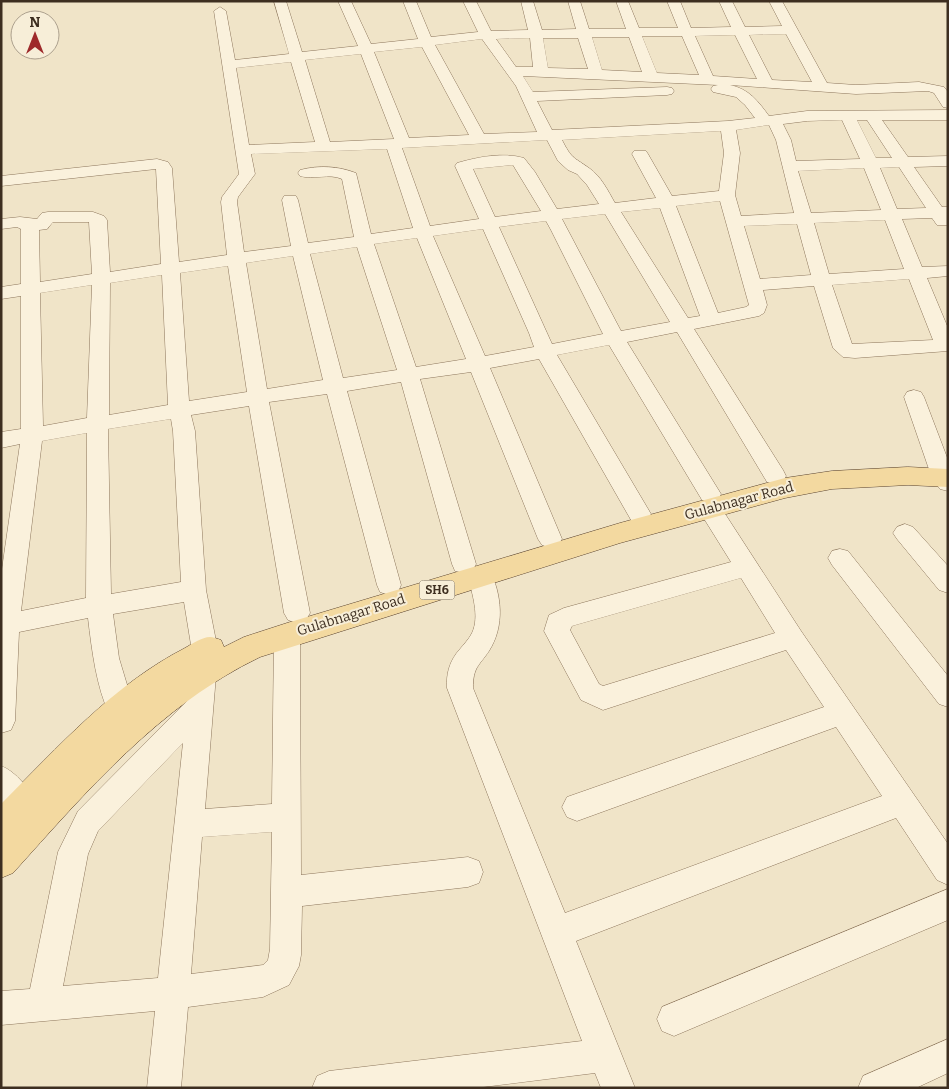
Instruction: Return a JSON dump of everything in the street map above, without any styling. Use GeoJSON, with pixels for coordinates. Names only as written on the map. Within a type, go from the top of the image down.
{"type":"FeatureCollection","features":[{"type":"Feature","properties":{"kind":"main road","name":"Gulabnagar Road"},"geometry":{"type":"LineString","coordinates":[[292,624],[472,570],[620,533],[710,502],[775,476],[808,469],[845,465],[945,474]]}},
{"type":"Feature","properties":{"kind":"main road","name":"Gulabnagar Road"},"geometry":{"type":"LineString","coordinates":[[1,828],[120,708],[154,682],[204,662],[246,650],[292,624],[389,584],[472,570],[550,539],[639,514],[832,480],[945,474]]}},
{"type":"Feature","properties":{"kind":"main road","name":"Gulabnagar Road"},"geometry":{"type":"LineString","coordinates":[[1,861],[118,739],[204,662]]}},
{"type":"Feature","properties":{"kind":"street"},"geometry":{"type":"LineString","coordinates":[[280,1],[324,147]]}},
{"type":"Feature","properties":{"kind":"street"},"geometry":{"type":"LineString","coordinates":[[344,1],[366,49],[398,143],[423,232],[550,539]]}},
{"type":"Feature","properties":{"kind":"street"},"geometry":{"type":"LineString","coordinates":[[409,1],[426,41],[479,139]]}},
{"type":"Feature","properties":{"kind":"street"},"geometry":{"type":"LineString","coordinates":[[470,1],[486,35],[530,97],[549,135],[564,158],[587,174],[683,325],[775,476]]}},
{"type":"Feature","properties":{"kind":"street"},"geometry":{"type":"LineString","coordinates":[[526,1],[536,34],[540,72]]}},
{"type":"Feature","properties":{"kind":"street"},"geometry":{"type":"LineString","coordinates":[[574,1],[596,73]]}},
{"type":"Feature","properties":{"kind":"street"},"geometry":{"type":"LineString","coordinates":[[622,1],[651,76]]}},
{"type":"Feature","properties":{"kind":"street"},"geometry":{"type":"LineString","coordinates":[[674,1],[686,33],[708,80]]}},
{"type":"Feature","properties":{"kind":"street"},"geometry":{"type":"LineString","coordinates":[[725,1],[766,82]]}},
{"type":"Feature","properties":{"kind":"street"},"geometry":{"type":"LineString","coordinates":[[775,1],[822,87]]}},
{"type":"Feature","properties":{"kind":"street"},"geometry":{"type":"LineString","coordinates":[[1,1008],[173,993],[264,981],[280,973],[285,962],[286,816],[292,624],[229,202],[230,197],[247,174],[220,11]]}},
{"type":"Feature","properties":{"kind":"street"},"geometry":{"type":"LineString","coordinates":[[229,65],[486,35],[585,35],[792,30]]}},
{"type":"Feature","properties":{"kind":"street"},"geometry":{"type":"LineString","coordinates":[[513,71],[651,76],[708,80],[733,85],[747,97],[783,136],[789,166],[820,281],[846,350],[856,352],[946,345],[914,274],[870,164],[846,115]]}},
{"type":"Feature","properties":{"kind":"street"},"geometry":{"type":"LineString","coordinates":[[242,150],[728,126],[769,120],[871,115],[947,105],[939,90],[930,86],[865,89],[766,82],[530,97]]}},
{"type":"Feature","properties":{"kind":"street"},"geometry":{"type":"LineString","coordinates":[[871,115],[901,162],[942,212],[948,227]]}},
{"type":"Feature","properties":{"kind":"street"},"geometry":{"type":"LineString","coordinates":[[1,440],[98,422],[335,384],[479,364],[756,310],[758,305],[727,195],[732,153],[728,126]]}},
{"type":"Feature","properties":{"kind":"street"},"geometry":{"type":"LineString","coordinates":[[640,154],[666,201],[711,320]]}},
{"type":"Feature","properties":{"kind":"street"},"geometry":{"type":"LineString","coordinates":[[639,514],[545,352],[539,333],[463,166],[500,160],[518,161],[527,172],[552,215],[615,338],[747,567],[792,638],[948,870]]}},
{"type":"Feature","properties":{"kind":"street"},"geometry":{"type":"LineString","coordinates":[[789,166],[948,161]]}},
{"type":"Feature","properties":{"kind":"street"},"geometry":{"type":"LineString","coordinates":[[1,181],[157,164],[162,165],[164,168],[179,409],[184,431],[194,590],[204,662],[164,1088]]}},
{"type":"Feature","properties":{"kind":"street"},"geometry":{"type":"LineString","coordinates":[[306,172],[337,171],[350,176],[364,240],[488,614],[487,628],[483,639],[462,666],[459,676],[460,688],[618,1088]]}},
{"type":"Feature","properties":{"kind":"street"},"geometry":{"type":"LineString","coordinates":[[1,293],[101,277],[488,223],[727,195]]}},
{"type":"Feature","properties":{"kind":"street"},"geometry":{"type":"LineString","coordinates":[[290,200],[300,249],[389,584]]}},
{"type":"Feature","properties":{"kind":"street"},"geometry":{"type":"LineString","coordinates":[[734,221],[942,212]]}},
{"type":"Feature","properties":{"kind":"street"},"geometry":{"type":"LineString","coordinates":[[1,224],[20,222],[41,224],[48,217],[89,216],[97,219],[101,277],[98,422],[99,606],[106,658],[120,708]]}},
{"type":"Feature","properties":{"kind":"street"},"geometry":{"type":"LineString","coordinates":[[1,721],[4,625],[32,435],[29,289],[30,227],[27,224]]}},
{"type":"Feature","properties":{"kind":"street"},"geometry":{"type":"LineString","coordinates":[[752,284],[820,281],[948,271]]}},
{"type":"Feature","properties":{"kind":"street"},"geometry":{"type":"LineString","coordinates":[[914,397],[945,474]]}},
{"type":"Feature","properties":{"kind":"street"},"geometry":{"type":"LineString","coordinates":[[905,533],[948,583]]}},
{"type":"Feature","properties":{"kind":"street"},"geometry":{"type":"LineString","coordinates":[[840,558],[948,696]]}},
{"type":"Feature","properties":{"kind":"street"},"geometry":{"type":"LineString","coordinates":[[747,567],[564,618],[558,622],[557,631],[590,692],[603,698],[792,638]]}},
{"type":"Feature","properties":{"kind":"street"},"geometry":{"type":"LineString","coordinates":[[4,625],[194,590]]}},
{"type":"Feature","properties":{"kind":"street"},"geometry":{"type":"LineString","coordinates":[[43,1004],[73,852],[80,835],[88,821],[200,706]]}},
{"type":"Feature","properties":{"kind":"street"},"geometry":{"type":"LineString","coordinates":[[578,807],[842,713]]}},
{"type":"Feature","properties":{"kind":"street"},"geometry":{"type":"LineString","coordinates":[[1,779],[23,805]]}},
{"type":"Feature","properties":{"kind":"street"},"geometry":{"type":"LineString","coordinates":[[557,932],[902,802]]}},
{"type":"Feature","properties":{"kind":"street"},"geometry":{"type":"LineString","coordinates":[[189,824],[286,816]]}},
{"type":"Feature","properties":{"kind":"street"},"geometry":{"type":"LineString","coordinates":[[286,892],[468,872]]}},
{"type":"Feature","properties":{"kind":"street"},"geometry":{"type":"LineString","coordinates":[[674,1019],[948,904]]}},
{"type":"Feature","properties":{"kind":"street"},"geometry":{"type":"LineString","coordinates":[[329,1088],[497,1078],[605,1055]]}},
{"type":"Feature","properties":{"kind":"street"},"geometry":{"type":"LineString","coordinates":[[875,1088],[948,1056]]}}]}
